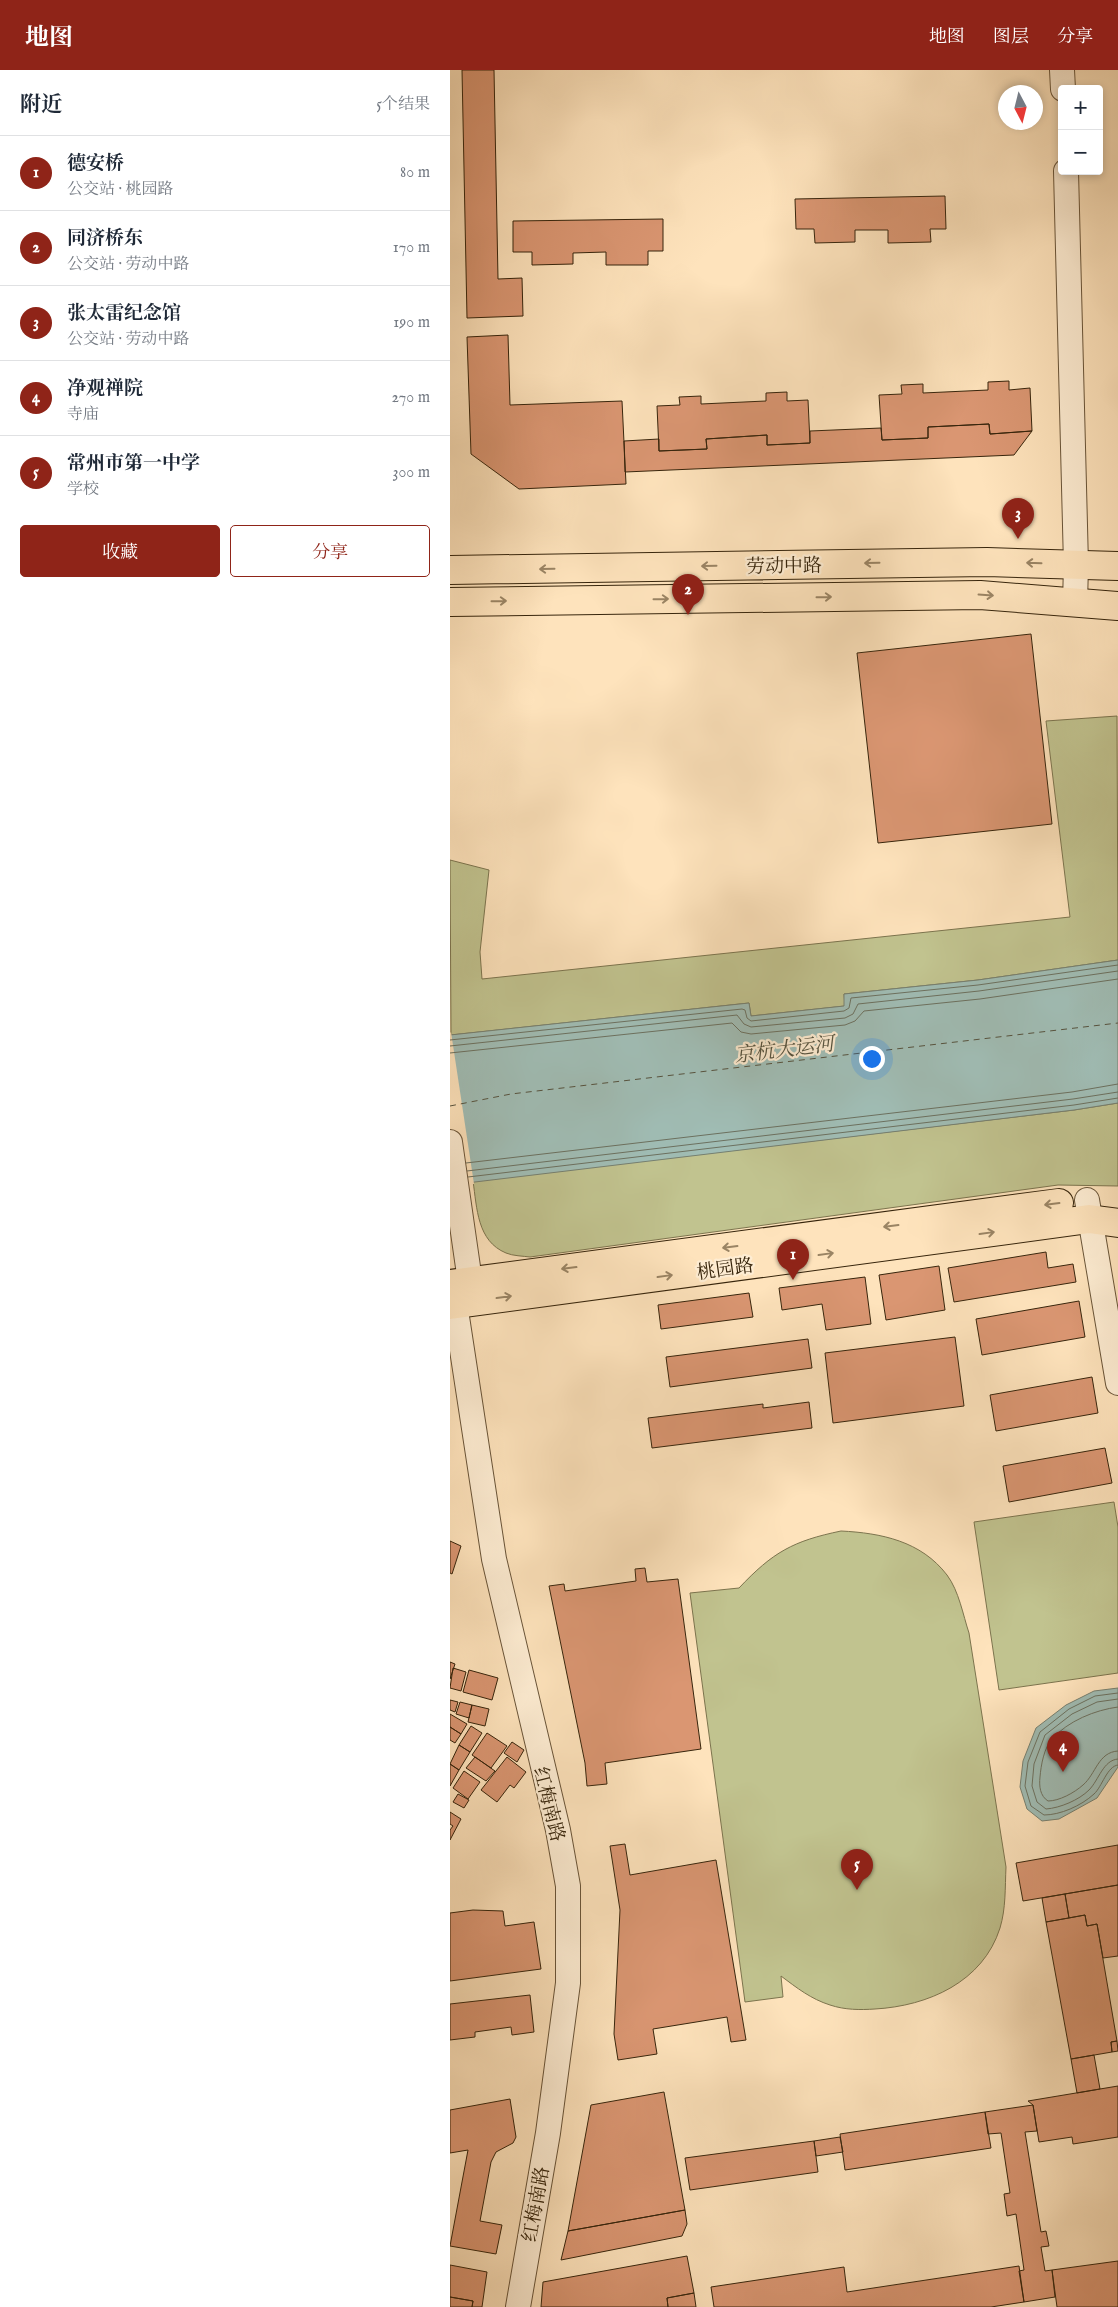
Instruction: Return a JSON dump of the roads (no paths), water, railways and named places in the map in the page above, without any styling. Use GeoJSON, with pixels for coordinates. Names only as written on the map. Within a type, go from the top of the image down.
{"type":"FeatureCollection","features":[{"type":"Feature","properties":{"kind":"main road","name":"劳动中路"},"geometry":{"type":"LineString","coordinates":[[450,570],[987,562],[1118,566]]}},
{"type":"Feature","properties":{"kind":"main road","name":"劳动中路"},"geometry":{"type":"LineString","coordinates":[[450,602],[980,595],[1118,606]]}},
{"type":"Feature","properties":{"kind":"main road","name":"桃园路"},"geometry":{"type":"LineString","coordinates":[[455,1294],[1118,1204]]}},
{"type":"Feature","properties":{"kind":"main road","name":"桃园路"},"geometry":{"type":"LineString","coordinates":[[1088,1209],[1118,1223]]}},
{"type":"Feature","properties":{"kind":"street"},"geometry":{"type":"LineString","coordinates":[[1062,70],[1063,85]]}},
{"type":"Feature","properties":{"kind":"street"},"geometry":{"type":"LineString","coordinates":[[1066,175],[1076,565],[1074,603]]}},
{"type":"Feature","properties":{"kind":"street","name":"红梅南路"},"geometry":{"type":"LineString","coordinates":[[450,1142],[466,1251],[455,1294],[494,1559],[558,1830],[568,1886],[568,1983],[548,2133],[518,2307]]}},
{"type":"Feature","properties":{"kind":"street"},"geometry":{"type":"LineString","coordinates":[[1088,1209],[1118,1383]]}},
{"type":"Feature","properties":{"kind":"water","name":"京杭大运河"},"geometry":{"type":"Polygon","coordinates":[[[1118,960],[1118,1103],[1074,1110],[450,1185],[450,1035],[749,1003],[751,1016],[844,1006],[844,994],[978,980],[1118,960]]]}},
{"type":"Feature","properties":{"kind":"water"},"geometry":{"type":"Polygon","coordinates":[[[1118,1688],[1118,1767],[1097,1798],[1059,1819],[1042,1821],[1027,1809],[1020,1787],[1023,1761],[1036,1728],[1066,1705],[1094,1691],[1118,1688]]]}},
{"type":"Feature","properties":{"kind":"place","name":"张太雷纪念馆"},"geometry":{"type":"Point","coordinates":[1018,539]}},
{"type":"Feature","properties":{"kind":"place","name":"同济桥东"},"geometry":{"type":"Point","coordinates":[688,615]}},
{"type":"Feature","properties":{"kind":"place","name":"德安桥"},"geometry":{"type":"Point","coordinates":[793,1280]}},
{"type":"Feature","properties":{"kind":"place","name":"净观禅院"},"geometry":{"type":"Point","coordinates":[1063,1772]}},
{"type":"Feature","properties":{"kind":"place","name":"常州市第一中学"},"geometry":{"type":"Point","coordinates":[857,1890]}}]}
